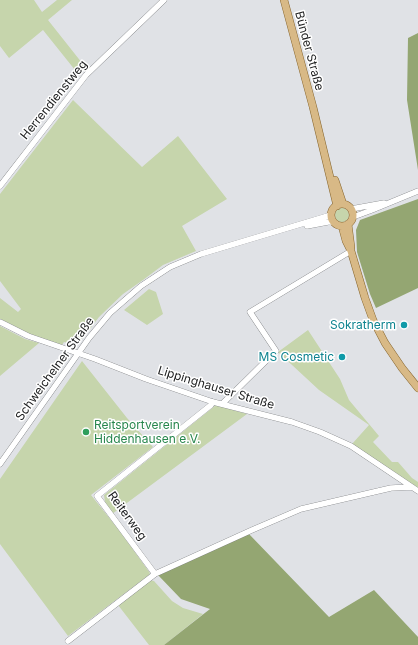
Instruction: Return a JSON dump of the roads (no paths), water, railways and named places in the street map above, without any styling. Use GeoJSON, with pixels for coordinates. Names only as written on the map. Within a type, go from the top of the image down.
{"type":"FeatureCollection","features":[{"type":"Feature","properties":{"kind":"main road","name":"Bünder Straße"},"geometry":{"type":"LineString","coordinates":[[284,0],[340,205]]}},
{"type":"Feature","properties":{"kind":"main road"},"geometry":{"type":"LineString","coordinates":[[345,225],[332,219],[332,210],[340,205],[349,206],[351,209],[353,217],[345,225],[346,242],[351,251],[373,320],[385,343],[418,388]]}},
{"type":"Feature","properties":{"kind":"street","name":"Herrendienstweg"},"geometry":{"type":"LineString","coordinates":[[0,186],[86,75],[164,0]]}},
{"type":"Feature","properties":{"kind":"street"},"geometry":{"type":"LineString","coordinates":[[353,217],[418,191]]}},
{"type":"Feature","properties":{"kind":"street"},"geometry":{"type":"LineString","coordinates":[[351,209],[394,201]]}},
{"type":"Feature","properties":{"kind":"street","name":"Schweichelner Straße"},"geometry":{"type":"LineString","coordinates":[[0,464],[89,338],[110,313],[141,286],[185,260],[201,254],[287,229],[332,219]]}},
{"type":"Feature","properties":{"kind":"street"},"geometry":{"type":"LineString","coordinates":[[222,404],[276,351],[250,312],[351,251]]}},
{"type":"Feature","properties":{"kind":"street","name":"Lippinghauser Straße"},"geometry":{"type":"LineString","coordinates":[[0,322],[28,336],[146,379],[213,402],[292,422],[320,432],[351,446],[418,491]]}},
{"type":"Feature","properties":{"kind":"street","name":"Reiterweg"},"geometry":{"type":"LineString","coordinates":[[155,574],[97,496],[213,402]]}},
{"type":"Feature","properties":{"kind":"street"},"geometry":{"type":"LineString","coordinates":[[391,488],[396,484],[396,476]]}},
{"type":"Feature","properties":{"kind":"street"},"geometry":{"type":"LineString","coordinates":[[68,641],[155,574],[252,530],[301,509],[391,488],[412,487]]}},
{"type":"Feature","properties":{"kind":"place","name":"Sokratherm"},"geometry":{"type":"Point","coordinates":[404,325]}},
{"type":"Feature","properties":{"kind":"place","name":"MS Cosmetic"},"geometry":{"type":"Point","coordinates":[342,357]}},
{"type":"Feature","properties":{"kind":"place","name":"Reitsportverein Hiddenhausen e.V."},"geometry":{"type":"Point","coordinates":[86,432]}}]}
